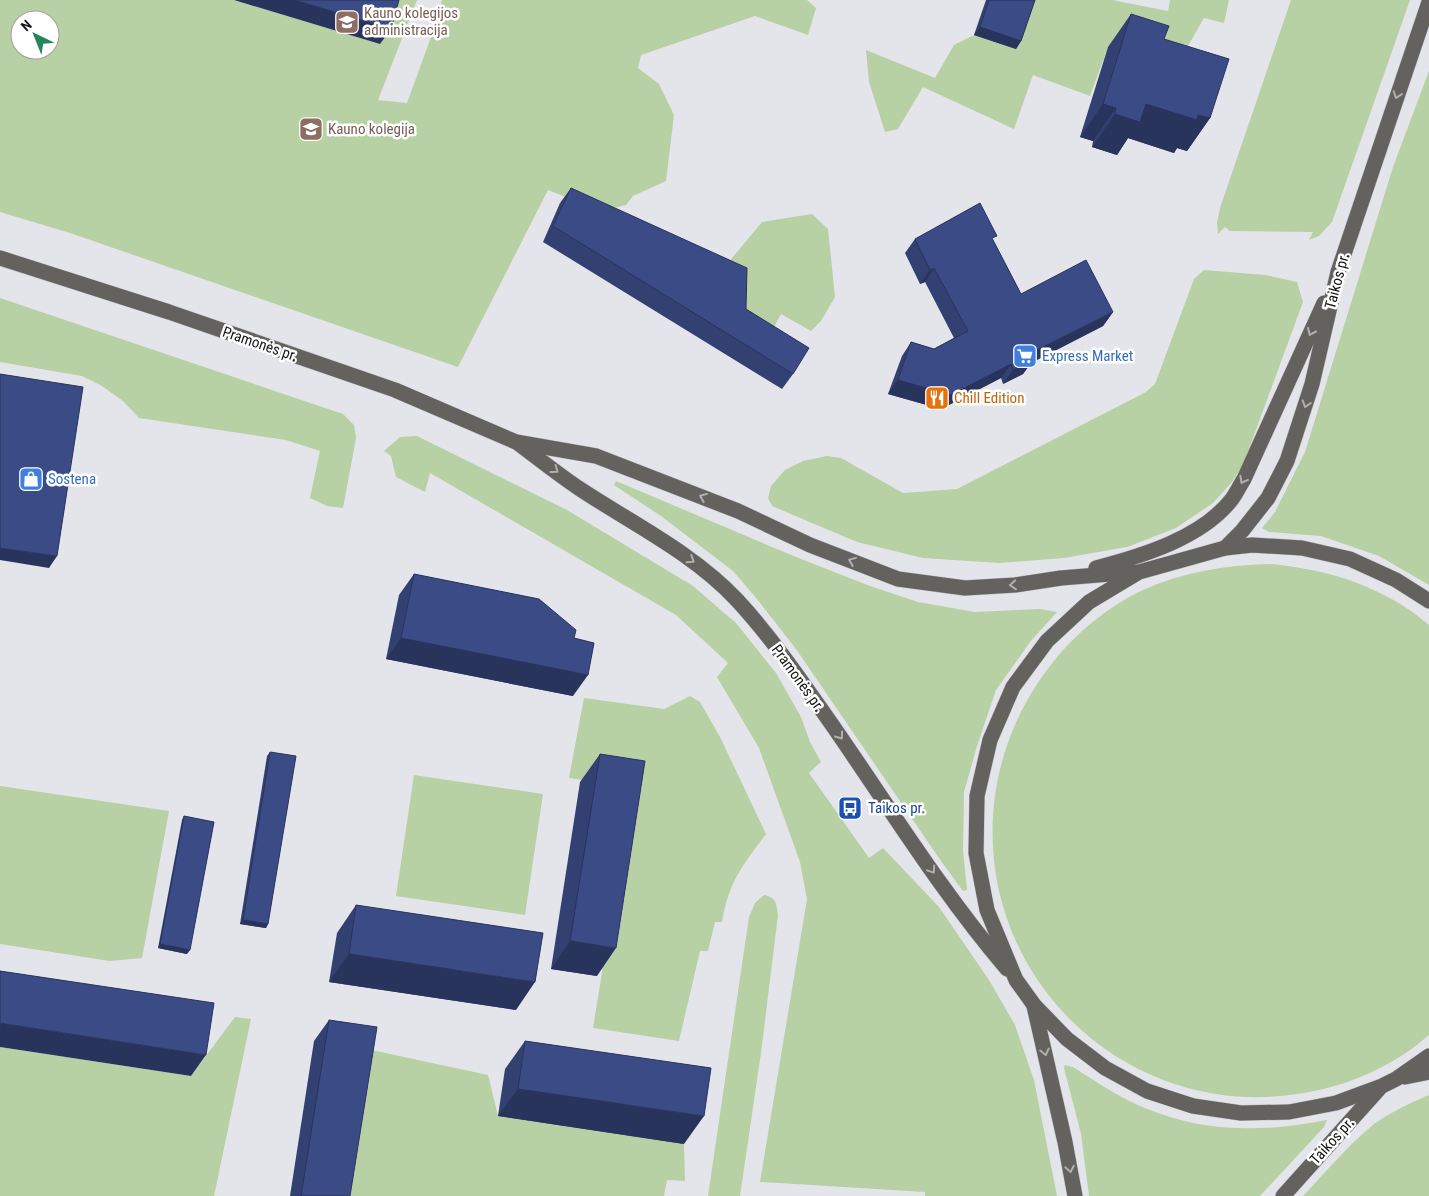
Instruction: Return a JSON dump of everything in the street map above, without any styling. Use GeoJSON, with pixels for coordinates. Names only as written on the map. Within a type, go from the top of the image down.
{"type":"FeatureCollection","features":[{"type":"Feature","properties":{"kind":"main road","name":"Taikos pr."},"geometry":{"type":"LineString","coordinates":[[1225,548],[1242,531],[1268,498],[1288,461],[1312,384],[1338,272],[1429,2]]}},
{"type":"Feature","properties":{"kind":"main road","name":"Pramonės pr."},"geometry":{"type":"LineString","coordinates":[[0,258],[169,312],[395,390],[516,442],[579,488],[707,570],[765,632],[805,686],[941,885],[976,932],[1016,980]]}},
{"type":"Feature","properties":{"kind":"main road"},"geometry":{"type":"LineString","coordinates":[[1061,578],[1127,560],[1188,536],[1219,512],[1232,498],[1244,479],[1338,272]]}},
{"type":"Feature","properties":{"kind":"main road","name":"Pramonės pr."},"geometry":{"type":"LineString","coordinates":[[516,442],[596,456],[729,508],[810,545],[898,579],[965,588],[1015,585],[1061,578],[1139,572]]}},
{"type":"Feature","properties":{"kind":"main road"},"geometry":{"type":"LineString","coordinates":[[1429,601],[1396,580],[1350,559],[1302,548],[1252,545],[1225,548],[1139,572],[1089,602],[1047,641],[1014,687],[990,740],[977,796],[976,853],[987,910],[1016,980],[1034,1005],[1066,1039],[1104,1068],[1147,1091],[1193,1106],[1240,1113],[1289,1112],[1336,1103],[1382,1086],[1396,1079],[1429,1056]]}},
{"type":"Feature","properties":{"kind":"main road"},"geometry":{"type":"LineString","coordinates":[[1034,1005],[1066,1142],[1075,1196]]}},
{"type":"Feature","properties":{"kind":"main road"},"geometry":{"type":"LineString","coordinates":[[1396,1079],[1429,1072]]}},
{"type":"Feature","properties":{"kind":"main road","name":"Taikos pr."},"geometry":{"type":"LineString","coordinates":[[1282,1196],[1382,1086]]}},
{"type":"Feature","properties":{"kind":"green space","name":"Kauno kolegija"},"geometry":{"type":"Polygon","coordinates":[[[0,0],[234,0],[380,44],[393,0],[417,0],[378,100],[407,103],[435,26],[442,0],[807,0],[816,8],[808,35],[755,16],[641,55],[638,68],[659,84],[674,115],[666,181],[633,196],[626,205],[601,211],[548,190],[458,367],[70,233],[0,212],[0,0]]]}},
{"type":"Feature","properties":{"kind":"green space"},"geometry":{"type":"Polygon","coordinates":[[[1033,0],[1112,0],[1168,11],[1170,0],[1229,0],[1224,23],[1204,18],[1184,53],[1108,47],[1090,96],[1033,75],[1014,129],[923,87],[898,129],[885,132],[869,82],[866,50],[935,78],[954,45],[974,35],[1016,49],[1033,0]]]}},
{"type":"Feature","properties":{"kind":"green space"},"geometry":{"type":"Polygon","coordinates":[[[1291,0],[1410,0],[1332,222],[1319,236],[1309,240],[1313,232],[1230,231],[1225,227],[1218,234],[1217,223],[1220,208],[1291,0]]]}},
{"type":"Feature","properties":{"kind":"green space"},"geometry":{"type":"Polygon","coordinates":[[[1429,71],[1429,585],[1379,556],[1321,536],[1269,532],[1262,528],[1275,512],[1305,452],[1393,167],[1429,71]]]}},
{"type":"Feature","properties":{"kind":"green space"},"geometry":{"type":"Polygon","coordinates":[[[812,214],[828,229],[835,297],[821,321],[811,331],[781,314],[766,342],[736,324],[728,263],[762,222],[812,214]]]}},
{"type":"Feature","properties":{"kind":"green space"},"geometry":{"type":"Polygon","coordinates":[[[1204,270],[1265,275],[1297,282],[1303,302],[1243,465],[1232,482],[1213,503],[1176,528],[1127,547],[1064,558],[999,563],[923,558],[857,542],[772,506],[768,498],[771,486],[785,470],[803,461],[827,456],[841,458],[903,493],[957,489],[1146,392],[1155,384],[1194,279],[1204,270]]]}},
{"type":"Feature","properties":{"kind":"green space"},"geometry":{"type":"Polygon","coordinates":[[[0,298],[343,414],[354,425],[356,438],[343,508],[327,506],[310,498],[320,451],[286,440],[139,418],[123,401],[102,386],[82,376],[0,362],[0,298]]]}},
{"type":"Feature","properties":{"kind":"green space"},"geometry":{"type":"Polygon","coordinates":[[[417,436],[567,510],[693,586],[736,623],[776,673],[801,717],[810,742],[821,762],[809,773],[869,858],[883,848],[939,907],[989,980],[1015,1025],[1034,1080],[1057,1196],[925,1196],[925,1192],[760,1182],[807,899],[800,862],[759,748],[717,677],[728,663],[676,615],[430,473],[425,492],[396,477],[391,456],[384,451],[400,437],[417,436]]]}},
{"type":"Feature","properties":{"kind":"green space"},"geometry":{"type":"Polygon","coordinates":[[[616,481],[796,557],[870,586],[918,602],[975,612],[1040,609],[1057,612],[1030,642],[996,690],[977,746],[964,792],[963,850],[967,890],[963,891],[941,861],[796,649],[733,571],[661,516],[614,485],[616,481]]]}},
{"type":"Feature","properties":{"kind":"green space"},"geometry":{"type":"Polygon","coordinates":[[[1269,564],[1312,570],[1354,582],[1393,600],[1429,625],[1429,1035],[1389,1064],[1344,1083],[1320,1090],[1295,1094],[1271,1097],[1246,1097],[1187,1088],[1149,1074],[1114,1055],[1097,1043],[1056,1005],[1026,961],[1005,912],[994,861],[994,809],[1003,757],[1023,707],[1054,661],[1083,630],[1130,596],[1173,578],[1220,568],[1269,564]]]}},
{"type":"Feature","properties":{"kind":"green space"},"geometry":{"type":"Polygon","coordinates":[[[690,696],[700,702],[720,737],[766,834],[743,865],[728,895],[722,922],[715,922],[708,951],[700,951],[679,1041],[593,1028],[632,787],[569,778],[584,698],[664,709],[690,696]]]}},
{"type":"Feature","properties":{"kind":"green space"},"geometry":{"type":"Polygon","coordinates":[[[414,775],[543,794],[525,915],[396,896],[414,775]]]}},
{"type":"Feature","properties":{"kind":"green space"},"geometry":{"type":"Polygon","coordinates":[[[0,786],[169,811],[142,958],[110,961],[0,944],[0,786]]]}},
{"type":"Feature","properties":{"kind":"green space"},"geometry":{"type":"Polygon","coordinates":[[[764,895],[774,899],[778,915],[761,1053],[740,1196],[708,1196],[749,917],[755,903],[764,895]]]}},
{"type":"Feature","properties":{"kind":"green space"},"geometry":{"type":"Polygon","coordinates":[[[235,1017],[251,1019],[214,1196],[0,1196],[0,1047],[191,1076],[235,1017]]]}},
{"type":"Feature","properties":{"kind":"green space"},"geometry":{"type":"Polygon","coordinates":[[[362,1048],[488,1075],[498,1116],[684,1144],[685,1181],[667,1180],[664,1196],[339,1196],[362,1048]]]}},
{"type":"Feature","properties":{"kind":"green space"},"geometry":{"type":"Polygon","coordinates":[[[1065,1065],[1073,1067],[1116,1094],[1138,1105],[1181,1120],[1222,1127],[1264,1128],[1327,1120],[1324,1127],[1260,1196],[1089,1196],[1081,1134],[1064,1068],[1065,1065]]]}},
{"type":"Feature","properties":{"kind":"green space"},"geometry":{"type":"Polygon","coordinates":[[[1429,1095],[1429,1196],[1303,1196],[1364,1132],[1401,1108],[1429,1095]]]}},
{"type":"Feature","properties":{"kind":"building"},"geometry":{"type":"Polygon","coordinates":[[[295,0],[399,0],[391,29],[295,0]]]}},
{"type":"Feature","properties":{"kind":"building"},"geometry":{"type":"Polygon","coordinates":[[[989,0],[1035,0],[1021,41],[980,27],[989,0]]]}},
{"type":"Feature","properties":{"kind":"building"},"geometry":{"type":"Polygon","coordinates":[[[1131,14],[1169,26],[1164,39],[1229,59],[1210,118],[1198,115],[1197,120],[1146,104],[1140,122],[1115,114],[1116,108],[1103,104],[1131,14]]]}},
{"type":"Feature","properties":{"kind":"building"},"geometry":{"type":"Polygon","coordinates":[[[571,188],[747,268],[746,309],[809,348],[793,374],[553,226],[571,188]]]}},
{"type":"Feature","properties":{"kind":"building"},"geometry":{"type":"Polygon","coordinates":[[[980,203],[997,236],[992,238],[1021,294],[1086,260],[1113,312],[1029,354],[1032,360],[1013,370],[1011,364],[951,395],[898,380],[911,342],[934,349],[968,331],[934,268],[930,270],[915,239],[980,203]]]}},
{"type":"Feature","properties":{"kind":"building","name":"Sostena"},"geometry":{"type":"Polygon","coordinates":[[[0,374],[83,387],[57,556],[0,548],[0,374]]]}},
{"type":"Feature","properties":{"kind":"building"},"geometry":{"type":"Polygon","coordinates":[[[414,574],[539,599],[576,630],[574,638],[594,643],[588,675],[401,638],[414,574]]]}},
{"type":"Feature","properties":{"kind":"building"},"geometry":{"type":"Polygon","coordinates":[[[270,752],[296,756],[268,924],[243,920],[270,752]]]}},
{"type":"Feature","properties":{"kind":"building"},"geometry":{"type":"Polygon","coordinates":[[[600,754],[645,761],[616,948],[570,941],[600,754]]]}},
{"type":"Feature","properties":{"kind":"building"},"geometry":{"type":"Polygon","coordinates":[[[184,816],[214,822],[190,950],[160,944],[184,816]]]}},
{"type":"Feature","properties":{"kind":"building"},"geometry":{"type":"Polygon","coordinates":[[[356,905],[543,933],[535,982],[349,954],[356,905]]]}},
{"type":"Feature","properties":{"kind":"building"},"geometry":{"type":"Polygon","coordinates":[[[0,971],[214,1003],[206,1055],[0,1023],[0,971]]]}},
{"type":"Feature","properties":{"kind":"building"},"geometry":{"type":"Polygon","coordinates":[[[329,1020],[377,1027],[350,1196],[301,1196],[329,1020]]]}},
{"type":"Feature","properties":{"kind":"building"},"geometry":{"type":"Polygon","coordinates":[[[525,1041],[711,1068],[704,1116],[518,1089],[525,1041]]]}},
{"type":"Feature","properties":{"kind":"place","name":"Kauno kolegijos administracija"},"geometry":{"type":"Point","coordinates":[347,22]}},
{"type":"Feature","properties":{"kind":"place","name":"Kauno kolegija"},"geometry":{"type":"Point","coordinates":[311,129]}},
{"type":"Feature","properties":{"kind":"place","name":"Express Market"},"geometry":{"type":"Point","coordinates":[1025,356]}},
{"type":"Feature","properties":{"kind":"place","name":"Chill Edition"},"geometry":{"type":"Point","coordinates":[937,398]}},
{"type":"Feature","properties":{"kind":"place","name":"Sostena"},"geometry":{"type":"Point","coordinates":[31,479]}},
{"type":"Feature","properties":{"kind":"place","name":"Taikos pr."},"geometry":{"type":"Point","coordinates":[850,808]}}]}
